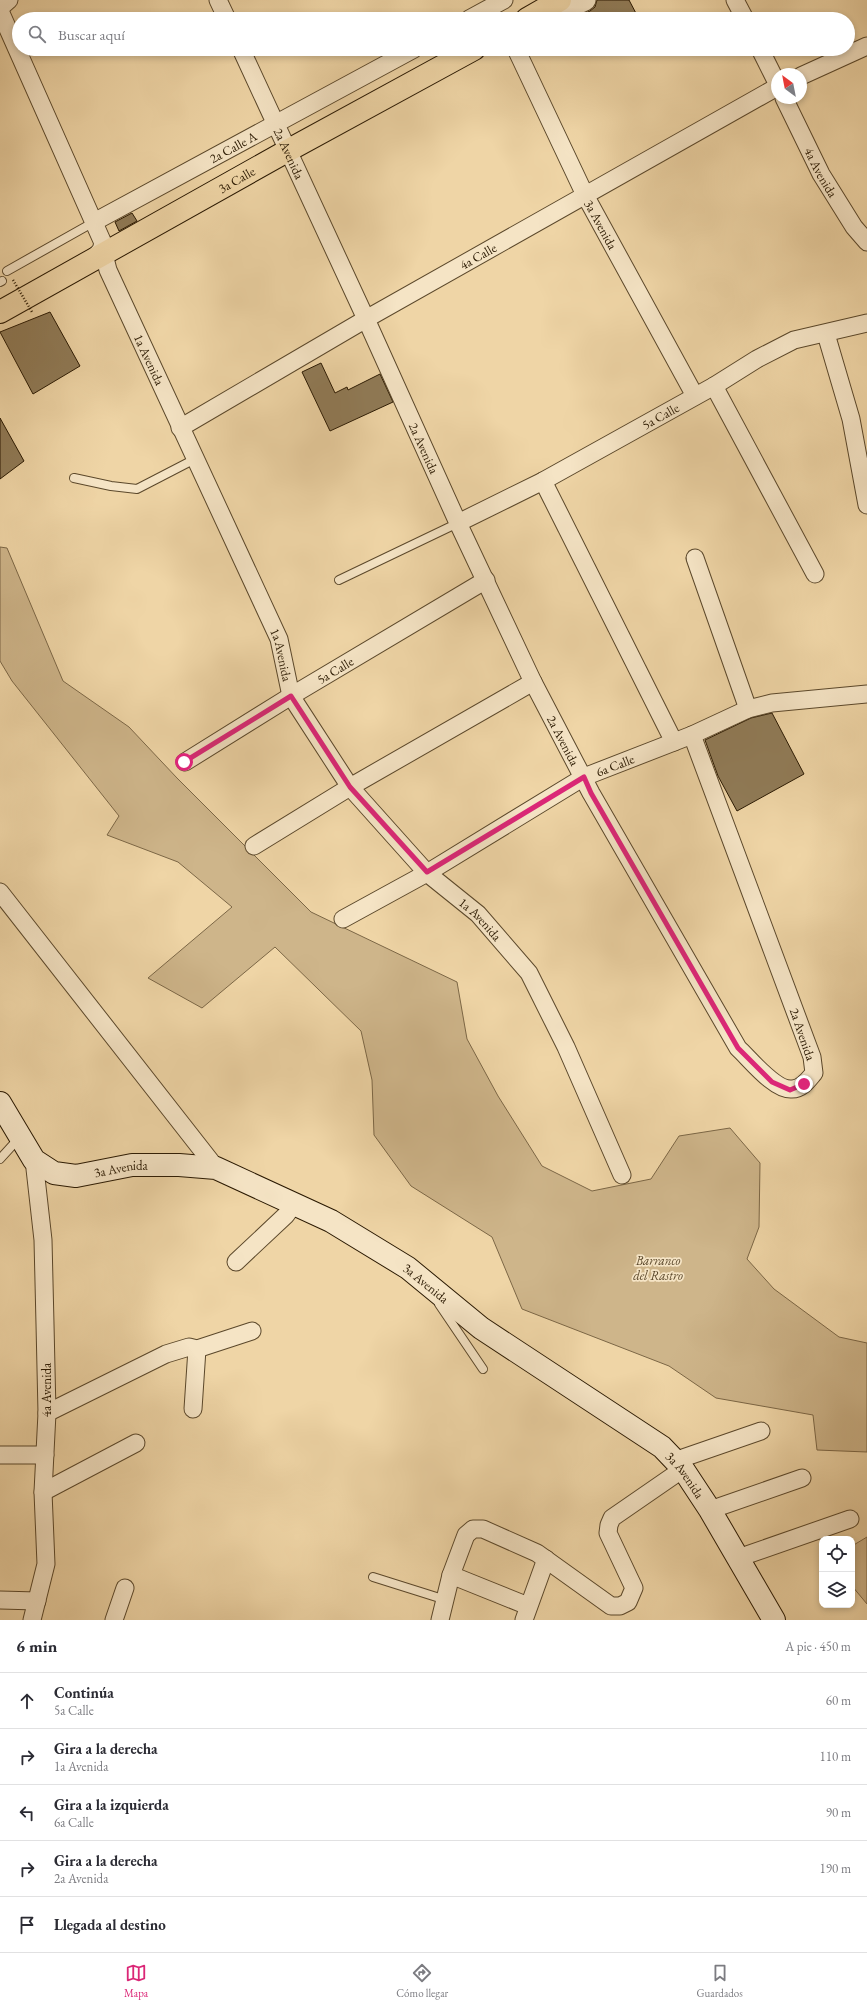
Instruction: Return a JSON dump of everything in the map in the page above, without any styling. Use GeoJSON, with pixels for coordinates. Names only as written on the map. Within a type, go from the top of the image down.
{"type":"FeatureCollection","features":[{"type":"Feature","properties":{"kind":"main road"},"geometry":{"type":"LineString","coordinates":[[539,12],[549,6]]}},
{"type":"Feature","properties":{"kind":"main road","name":"3a Calle"},"geometry":{"type":"LineString","coordinates":[[0,312],[105,250],[461,56]]}},
{"type":"Feature","properties":{"kind":"main road","name":"3a Avenida"},"geometry":{"type":"LineString","coordinates":[[1,1107],[34,1160],[54,1173],[76,1176],[132,1165],[179,1165],[216,1168],[331,1221],[408,1268],[481,1328],[662,1447],[680,1465],[710,1510],[774,1620]]}},
{"type":"Feature","properties":{"kind":"street"},"geometry":{"type":"LineString","coordinates":[[0,8],[9,0]]}},
{"type":"Feature","properties":{"kind":"street"},"geometry":{"type":"LineString","coordinates":[[218,0],[224,12]]}},
{"type":"Feature","properties":{"kind":"street"},"geometry":{"type":"LineString","coordinates":[[535,12],[549,6],[585,0]]}},
{"type":"Feature","properties":{"kind":"street"},"geometry":{"type":"LineString","coordinates":[[735,0],[741,12]]}},
{"type":"Feature","properties":{"kind":"street"},"geometry":{"type":"LineString","coordinates":[[480,12],[498,1]]}},
{"type":"Feature","properties":{"kind":"street","name":"1a Avenida"},"geometry":{"type":"LineString","coordinates":[[0,11],[12,38]]}},
{"type":"Feature","properties":{"kind":"street"},"geometry":{"type":"LineString","coordinates":[[855,51],[867,46]]}},
{"type":"Feature","properties":{"kind":"street","name":"1a Avenida"},"geometry":{"type":"LineString","coordinates":[[20,56],[94,222],[105,250],[108,270],[279,639],[291,696],[350,787],[427,872],[478,914],[529,973],[566,1047],[622,1175]]}},
{"type":"Feature","properties":{"kind":"street","name":"2a Avenida"},"geometry":{"type":"LineString","coordinates":[[243,56],[366,319],[458,523],[533,682],[602,813],[738,1048],[772,1082],[790,1090],[797,1088],[804,1084],[814,1073],[812,1057],[692,735]]}},
{"type":"Feature","properties":{"kind":"street","name":"2a Calle A"},"geometry":{"type":"LineString","coordinates":[[94,222],[401,56]]}},
{"type":"Feature","properties":{"kind":"street","name":"3a Avenida"},"geometry":{"type":"LineString","coordinates":[[519,56],[585,195],[695,396]]}},
{"type":"Feature","properties":{"kind":"street"},"geometry":{"type":"LineString","coordinates":[[764,56],[771,71]]}},
{"type":"Feature","properties":{"kind":"street"},"geometry":{"type":"LineString","coordinates":[[807,73],[845,56]]}},
{"type":"Feature","properties":{"kind":"street","name":"4a Calle"},"geometry":{"type":"LineString","coordinates":[[180,428],[366,319],[771,90]]}},
{"type":"Feature","properties":{"kind":"street","name":"4a Avenida"},"geometry":{"type":"LineString","coordinates":[[787,104],[821,174],[854,227],[867,242]]}},
{"type":"Feature","properties":{"kind":"street","name":"5a Calle"},"geometry":{"type":"LineString","coordinates":[[458,523],[543,481],[714,386],[757,359],[794,340],[826,334],[867,323]]}},
{"type":"Feature","properties":{"kind":"street"},"geometry":{"type":"LineString","coordinates":[[826,334],[851,419],[867,505]]}},
{"type":"Feature","properties":{"kind":"street"},"geometry":{"type":"LineString","coordinates":[[714,386],[815,574]]}},
{"type":"Feature","properties":{"kind":"street"},"geometry":{"type":"LineString","coordinates":[[543,481],[674,742]]}},
{"type":"Feature","properties":{"kind":"street"},"geometry":{"type":"LineString","coordinates":[[695,558],[748,710]]}},
{"type":"Feature","properties":{"kind":"street","name":"5a Calle"},"geometry":{"type":"LineString","coordinates":[[184,762],[291,696],[486,580]]}},
{"type":"Feature","properties":{"kind":"street"},"geometry":{"type":"LineString","coordinates":[[254,846],[350,787],[533,682]]}},
{"type":"Feature","properties":{"kind":"street","name":"6a Calle"},"geometry":{"type":"LineString","coordinates":[[343,919],[427,872],[584,777],[692,735],[748,710],[772,703],[867,694]]}},
{"type":"Feature","properties":{"kind":"street"},"geometry":{"type":"LineString","coordinates":[[0,892],[216,1168]]}},
{"type":"Feature","properties":{"kind":"street","name":"4a Avenida"},"geometry":{"type":"LineString","coordinates":[[32,1620],[46,1564],[43,1492],[47,1413],[43,1240],[34,1160]]}},
{"type":"Feature","properties":{"kind":"street"},"geometry":{"type":"LineString","coordinates":[[236,1262],[286,1215],[294,1204]]}},
{"type":"Feature","properties":{"kind":"street"},"geometry":{"type":"LineString","coordinates":[[47,1413],[166,1354],[188,1347],[197,1349],[252,1331]]}},
{"type":"Feature","properties":{"kind":"street"},"geometry":{"type":"LineString","coordinates":[[193,1409],[197,1349]]}},
{"type":"Feature","properties":{"kind":"street"},"geometry":{"type":"LineString","coordinates":[[440,1620],[451,1575],[466,1535],[473,1529],[483,1529],[537,1553],[611,1606],[620,1606],[628,1602],[634,1588],[608,1533],[612,1518],[680,1465],[761,1431]]}},
{"type":"Feature","properties":{"kind":"street"},"geometry":{"type":"LineString","coordinates":[[43,1492],[136,1443]]}},
{"type":"Feature","properties":{"kind":"street"},"geometry":{"type":"LineString","coordinates":[[0,1455],[45,1455]]}},
{"type":"Feature","properties":{"kind":"street"},"geometry":{"type":"LineString","coordinates":[[710,1510],[802,1478]]}},
{"type":"Feature","properties":{"kind":"street"},"geometry":{"type":"LineString","coordinates":[[738,1558],[850,1519]]}},
{"type":"Feature","properties":{"kind":"street"},"geometry":{"type":"LineString","coordinates":[[451,1575],[526,1613],[546,1559]]}},
{"type":"Feature","properties":{"kind":"street"},"geometry":{"type":"LineString","coordinates":[[114,1620],[124,1588]]}},
{"type":"Feature","properties":{"kind":"street"},"geometry":{"type":"LineString","coordinates":[[0,1600],[37,1601]]}},
{"type":"Feature","properties":{"kind":"lane"},"geometry":{"type":"LineString","coordinates":[[7,271],[94,222]]}},
{"type":"Feature","properties":{"kind":"lane"},"geometry":{"type":"LineString","coordinates":[[74,478],[111,486],[137,489],[195,459]]}},
{"type":"Feature","properties":{"kind":"lane"},"geometry":{"type":"LineString","coordinates":[[338,580],[458,523]]}},
{"type":"Feature","properties":{"kind":"lane"},"geometry":{"type":"LineString","coordinates":[[0,1159],[20,1137]]}},
{"type":"Feature","properties":{"kind":"lane"},"geometry":{"type":"LineString","coordinates":[[423,1280],[483,1369]]}},
{"type":"Feature","properties":{"kind":"lane"},"geometry":{"type":"LineString","coordinates":[[373,1577],[446,1600]]}},
{"type":"Feature","properties":{"kind":"path"},"geometry":{"type":"LineString","coordinates":[[13,280],[32,312]]}},
{"type":"Feature","properties":{"kind":"green space","name":"Barranco del Rastro"},"geometry":{"type":"Polygon","coordinates":[[[0,547],[7,548],[63,681],[129,727],[177,778],[311,912],[457,982],[467,1039],[498,1096],[542,1166],[592,1191],[651,1179],[679,1136],[730,1128],[760,1163],[759,1227],[747,1259],[774,1289],[839,1337],[867,1343],[867,1452],[817,1450],[813,1415],[716,1398],[669,1366],[522,1309],[492,1237],[411,1186],[374,1135],[372,1080],[361,1031],[275,947],[202,1008],[148,978],[232,907],[178,862],[107,835],[119,816],[12,681],[0,661],[0,547]]]}},
{"type":"Feature","properties":{"kind":"green space"},"geometry":{"type":"Polygon","coordinates":[[[867,1537],[867,1604],[855,1590],[855,1544],[867,1537]]]}},
{"type":"Feature","properties":{"kind":"building"},"geometry":{"type":"Polygon","coordinates":[[[597,0],[629,0],[635,12],[588,12],[595,7],[597,0]]]}},
{"type":"Feature","properties":{"kind":"building"},"geometry":{"type":"Polygon","coordinates":[[[132,213],[137,221],[119,231],[115,222],[132,213]]]}},
{"type":"Feature","properties":{"kind":"building"},"geometry":{"type":"Polygon","coordinates":[[[50,312],[80,366],[33,394],[0,332],[50,312]]]}},
{"type":"Feature","properties":{"kind":"building"},"geometry":{"type":"Polygon","coordinates":[[[321,363],[335,393],[347,387],[348,390],[380,374],[393,402],[330,431],[302,372],[321,363]]]}},
{"type":"Feature","properties":{"kind":"building"},"geometry":{"type":"Polygon","coordinates":[[[0,418],[24,461],[0,479],[0,418]]]}},
{"type":"Feature","properties":{"kind":"building"},"geometry":{"type":"Polygon","coordinates":[[[772,713],[804,774],[737,811],[718,776],[705,740],[751,718],[772,713]]]}},
{"type":"Feature","properties":{"kind":"route"},"geometry":{"type":"LineString","coordinates":[[184,762],[291,696],[350,787],[427,872],[584,777],[591,793],[691,969],[738,1048],[772,1082],[790,1090],[804,1084]]}}]}
